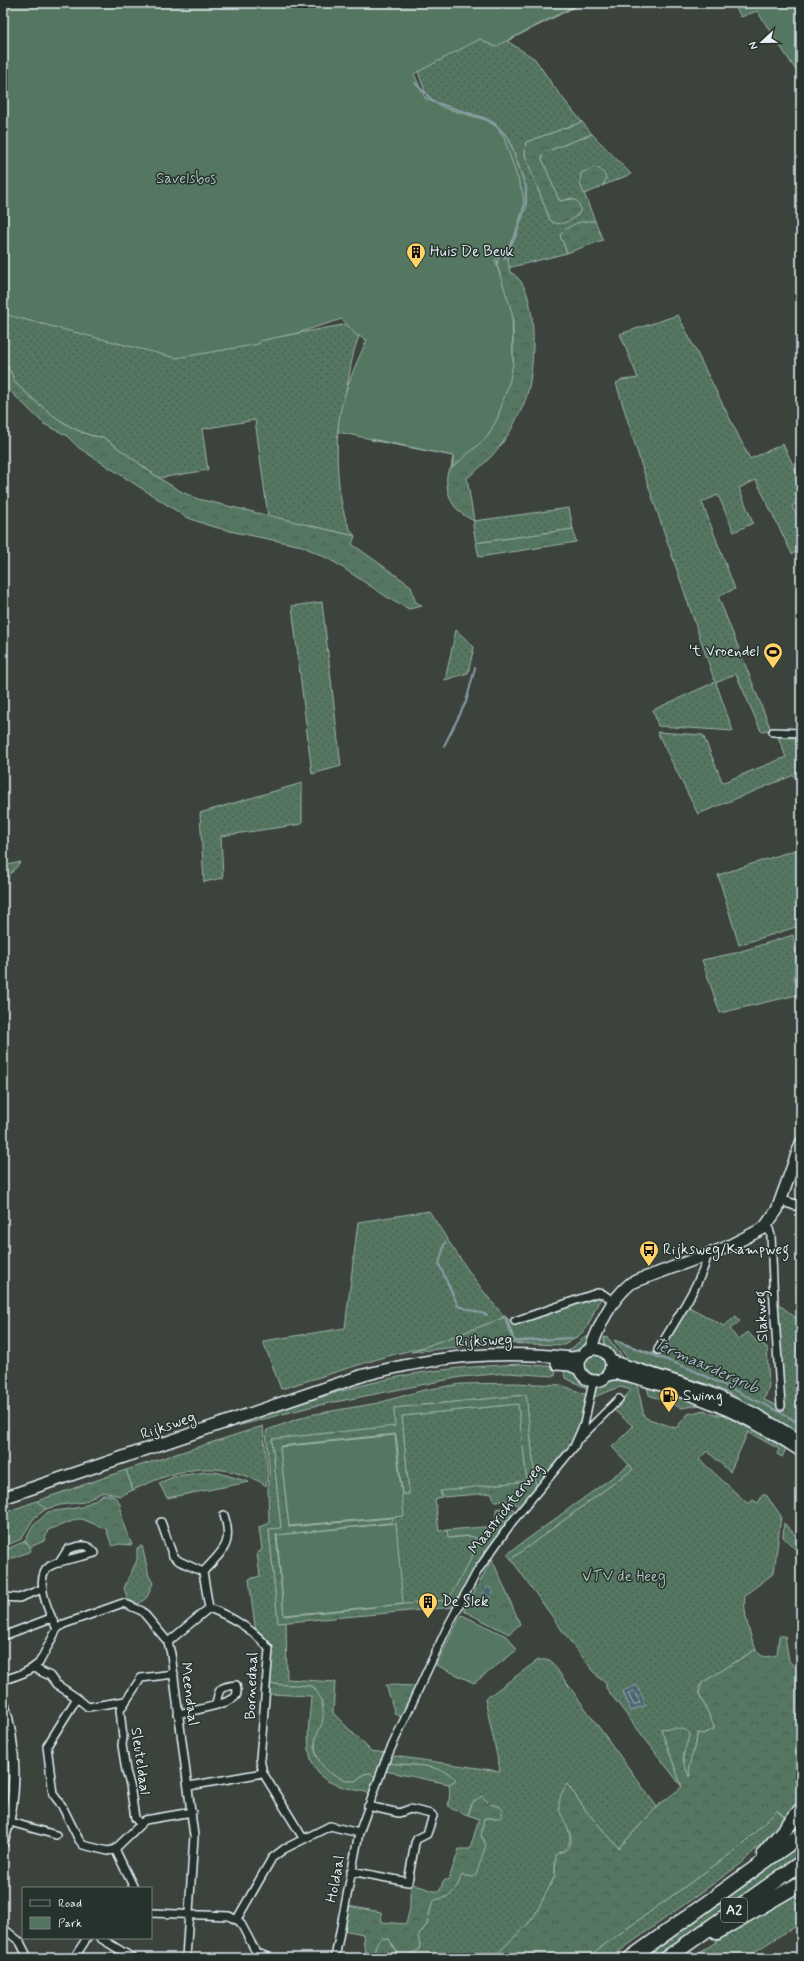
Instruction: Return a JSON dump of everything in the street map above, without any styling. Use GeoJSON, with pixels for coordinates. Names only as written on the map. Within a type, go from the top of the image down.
{"type":"FeatureCollection","features":[{"type":"Feature","properties":{"kind":"highway","name":"A2"},"geometry":{"type":"LineString","coordinates":[[740,1880],[776,1841],[801,1810]]}},
{"type":"Feature","properties":{"kind":"highway","name":"A2"},"geometry":{"type":"LineString","coordinates":[[631,1958],[801,1835]]}},
{"type":"Feature","properties":{"kind":"highway","name":"A2"},"geometry":{"type":"LineString","coordinates":[[667,1958],[801,1863]]}},
{"type":"Feature","properties":{"kind":"highway","name":"A2"},"geometry":{"type":"LineString","coordinates":[[672,1958],[801,1883]]}},
{"type":"Feature","properties":{"kind":"main road"},"geometry":{"type":"LineString","coordinates":[[801,1143],[777,1210],[768,1225],[754,1234],[706,1255],[635,1281],[619,1293],[605,1314],[585,1353],[579,1369],[584,1378],[593,1382],[601,1380],[608,1375],[618,1374],[640,1379],[711,1402],[761,1426],[801,1450]]}},
{"type":"Feature","properties":{"kind":"main road"},"geometry":{"type":"LineString","coordinates":[[602,1351],[601,1342],[605,1314]]}},
{"type":"Feature","properties":{"kind":"main road"},"geometry":{"type":"LineString","coordinates":[[585,1353],[602,1351],[608,1355],[611,1361],[611,1368],[608,1375]]}},
{"type":"Feature","properties":{"kind":"main road","name":"Rijksweg"},"geometry":{"type":"LineString","coordinates":[[3,1498],[364,1375],[392,1367],[443,1358],[498,1354],[572,1358],[585,1353]]}},
{"type":"Feature","properties":{"kind":"main road","name":"Rijksweg"},"geometry":{"type":"LineString","coordinates":[[343,1383],[427,1366],[478,1360],[532,1361],[570,1365],[579,1369]]}},
{"type":"Feature","properties":{"kind":"main road"},"geometry":{"type":"LineString","coordinates":[[611,1361],[708,1392],[759,1416],[801,1441]]}},
{"type":"Feature","properties":{"kind":"street"},"geometry":{"type":"LineString","coordinates":[[773,732],[801,733]]}},
{"type":"Feature","properties":{"kind":"street"},"geometry":{"type":"LineString","coordinates":[[780,1200],[801,1204]]}},
{"type":"Feature","properties":{"kind":"street","name":"Slakweg"},"geometry":{"type":"LineString","coordinates":[[768,1225],[771,1236],[781,1406]]}},
{"type":"Feature","properties":{"kind":"street"},"geometry":{"type":"LineString","coordinates":[[658,1350],[701,1276],[707,1260],[706,1255]]}},
{"type":"Feature","properties":{"kind":"street"},"geometry":{"type":"LineString","coordinates":[[515,1321],[597,1294],[603,1294],[613,1301]]}},
{"type":"Feature","properties":{"kind":"street","name":"Maastrichterweg"},"geometry":{"type":"LineString","coordinates":[[368,1806],[386,1759],[447,1628],[478,1570],[512,1522],[566,1458],[577,1440],[584,1424],[593,1382]]}},
{"type":"Feature","properties":{"kind":"street"},"geometry":{"type":"LineString","coordinates":[[577,1440],[619,1399]]}},
{"type":"Feature","properties":{"kind":"street"},"geometry":{"type":"LineString","coordinates":[[168,1642],[209,1608],[203,1572],[227,1543],[229,1529],[224,1515]]}},
{"type":"Feature","properties":{"kind":"street"},"geometry":{"type":"LineString","coordinates":[[161,1522],[173,1556],[179,1561],[203,1572]]}},
{"type":"Feature","properties":{"kind":"street"},"geometry":{"type":"LineString","coordinates":[[3,1680],[28,1672],[34,1668],[39,1663],[57,1629],[51,1618],[42,1589],[42,1583],[46,1570],[50,1566],[59,1563]]}},
{"type":"Feature","properties":{"kind":"street"},"geometry":{"type":"LineString","coordinates":[[3,1597],[19,1598],[42,1589]]}},
{"type":"Feature","properties":{"kind":"street","name":"Meendaal"},"geometry":{"type":"LineString","coordinates":[[57,1629],[64,1624],[124,1604],[142,1611],[168,1642],[174,1674],[194,1836],[186,1958]]}},
{"type":"Feature","properties":{"kind":"street","name":"Bornedaal"},"geometry":{"type":"LineString","coordinates":[[209,1608],[221,1612],[254,1633],[269,1649],[260,1759],[263,1773],[303,1838]]}},
{"type":"Feature","properties":{"kind":"street"},"geometry":{"type":"LineString","coordinates":[[3,1636],[51,1618]]}},
{"type":"Feature","properties":{"kind":"street"},"geometry":{"type":"LineString","coordinates":[[34,1668],[50,1676],[56,1684],[88,1707],[125,1701]]}},
{"type":"Feature","properties":{"kind":"street","name":"Sleuteldaal"},"geometry":{"type":"LineString","coordinates":[[140,1824],[135,1818],[122,1745],[123,1738],[120,1710],[141,1678],[174,1674]]}},
{"type":"Feature","properties":{"kind":"street"},"geometry":{"type":"LineString","coordinates":[[77,1698],[47,1746],[53,1794],[62,1806],[79,1840],[84,1845],[108,1851],[115,1849],[147,1819],[192,1812]]}},
{"type":"Feature","properties":{"kind":"street"},"geometry":{"type":"LineString","coordinates":[[3,1701],[9,1726],[14,1762],[14,1785],[3,1843]]}},
{"type":"Feature","properties":{"kind":"street"},"geometry":{"type":"LineString","coordinates":[[178,1714],[216,1705]]}},
{"type":"Feature","properties":{"kind":"street"},"geometry":{"type":"LineString","coordinates":[[189,1786],[263,1773]]}},
{"type":"Feature","properties":{"kind":"street"},"geometry":{"type":"LineString","coordinates":[[351,1872],[408,1882],[415,1842],[417,1839],[427,1834],[433,1816],[432,1814],[410,1809],[399,1813],[368,1806]]}},
{"type":"Feature","properties":{"kind":"street","name":"Holdaal"},"geometry":{"type":"LineString","coordinates":[[335,1958],[359,1833],[368,1806]]}},
{"type":"Feature","properties":{"kind":"street"},"geometry":{"type":"LineString","coordinates":[[6,1821],[56,1835]]}},
{"type":"Feature","properties":{"kind":"street"},"geometry":{"type":"LineString","coordinates":[[236,1919],[272,1858],[284,1849],[303,1838],[330,1826],[359,1833]]}},
{"type":"Feature","properties":{"kind":"street"},"geometry":{"type":"LineString","coordinates":[[115,1849],[134,1887]]}},
{"type":"Feature","properties":{"kind":"street"},"geometry":{"type":"LineString","coordinates":[[152,1913],[229,1916],[240,1922],[256,1952],[265,1957]]}},
{"type":"Feature","properties":{"kind":"street"},"geometry":{"type":"LineString","coordinates":[[3,1928],[20,1942],[28,1958]]}},
{"type":"Feature","properties":{"kind":"street"},"geometry":{"type":"LineString","coordinates":[[74,1958],[86,1939]]}},
{"type":"Feature","properties":{"kind":"street"},"geometry":{"type":"LineString","coordinates":[[111,1941],[133,1958]]}},
{"type":"Feature","properties":{"kind":"green space","name":"Savelsbos"},"geometry":{"type":"Polygon","coordinates":[[[3,3],[580,3],[495,47],[480,39],[414,74],[425,98],[445,108],[486,120],[497,127],[504,138],[523,194],[524,206],[515,234],[507,249],[495,260],[512,312],[513,363],[510,380],[497,419],[488,436],[453,467],[453,456],[338,432],[344,397],[352,373],[367,340],[356,335],[342,319],[297,333],[260,341],[259,344],[176,358],[3,314],[3,3]]]}},
{"type":"Feature","properties":{"kind":"green space"},"geometry":{"type":"Polygon","coordinates":[[[397,3],[583,3],[507,41],[535,59],[554,87],[582,122],[526,142],[525,155],[550,220],[553,223],[577,216],[580,211],[575,200],[571,198],[561,201],[557,197],[542,159],[542,155],[545,152],[592,134],[631,174],[602,186],[605,183],[580,183],[595,221],[576,224],[568,228],[560,235],[567,253],[508,268],[508,252],[506,248],[499,256],[513,319],[513,363],[496,419],[488,436],[451,468],[453,456],[371,440],[370,404],[423,99],[427,96],[397,3]]]}},
{"type":"Feature","properties":{"kind":"green space"},"geometry":{"type":"Polygon","coordinates":[[[733,3],[801,3],[801,78],[757,11],[741,17],[733,3]]]}},
{"type":"Feature","properties":{"kind":"green space"},"geometry":{"type":"Polygon","coordinates":[[[582,122],[592,134],[545,152],[542,155],[542,159],[559,200],[573,199],[578,202],[581,209],[576,216],[567,222],[554,223],[550,220],[525,155],[526,142],[582,122]]]}},
{"type":"Feature","properties":{"kind":"green space"},"geometry":{"type":"Polygon","coordinates":[[[595,167],[604,174],[606,179],[605,182],[600,187],[584,194],[580,183],[581,173],[595,167]]]}},
{"type":"Feature","properties":{"kind":"green space"},"geometry":{"type":"Polygon","coordinates":[[[595,221],[603,240],[567,253],[560,235],[572,225],[595,221]]]}},
{"type":"Feature","properties":{"kind":"green space"},"geometry":{"type":"Polygon","coordinates":[[[506,248],[510,272],[520,280],[531,307],[533,342],[531,375],[528,391],[521,411],[508,436],[489,459],[467,478],[474,521],[461,513],[452,502],[448,492],[447,475],[448,471],[488,436],[496,419],[513,363],[513,319],[497,265],[499,256],[506,248]]]}},
{"type":"Feature","properties":{"kind":"green space"},"geometry":{"type":"Polygon","coordinates":[[[3,284],[250,342],[348,324],[359,336],[352,358],[337,440],[341,501],[344,515],[355,536],[268,516],[255,420],[202,429],[208,470],[159,478],[103,437],[79,431],[55,417],[14,382],[12,374],[3,361],[3,284]]]}},
{"type":"Feature","properties":{"kind":"green space"},"geometry":{"type":"Polygon","coordinates":[[[678,315],[750,459],[783,444],[801,482],[801,501],[792,506],[801,525],[801,550],[792,554],[756,480],[739,488],[753,523],[734,532],[718,495],[702,502],[735,589],[718,596],[771,730],[761,731],[736,674],[716,683],[733,731],[658,726],[653,710],[715,682],[642,467],[616,383],[622,380],[638,378],[620,334],[678,315]]]}},
{"type":"Feature","properties":{"kind":"green space"},"geometry":{"type":"Polygon","coordinates":[[[3,361],[12,374],[14,382],[56,417],[80,432],[92,436],[103,437],[159,478],[182,492],[198,499],[355,536],[352,544],[411,586],[415,601],[422,606],[409,609],[393,601],[331,560],[302,546],[234,532],[207,525],[186,517],[79,448],[66,435],[44,424],[3,384],[3,361]]]}},
{"type":"Feature","properties":{"kind":"green space"},"geometry":{"type":"Polygon","coordinates":[[[569,508],[573,529],[476,543],[473,526],[474,521],[569,508]]]}},
{"type":"Feature","properties":{"kind":"green space"},"geometry":{"type":"Polygon","coordinates":[[[573,529],[576,542],[479,557],[476,543],[573,529]]]}},
{"type":"Feature","properties":{"kind":"green space"},"geometry":{"type":"Polygon","coordinates":[[[322,602],[341,766],[312,774],[292,606],[322,602]]]}},
{"type":"Feature","properties":{"kind":"green space"},"geometry":{"type":"Polygon","coordinates":[[[456,630],[474,647],[468,673],[445,680],[456,630]]]}},
{"type":"Feature","properties":{"kind":"green space"},"geometry":{"type":"Polygon","coordinates":[[[657,732],[703,735],[722,781],[724,782],[786,757],[778,737],[801,738],[801,790],[794,775],[698,814],[657,732]]]}},
{"type":"Feature","properties":{"kind":"green space"},"geometry":{"type":"Polygon","coordinates":[[[302,783],[302,824],[221,836],[223,878],[204,882],[200,813],[302,783]]]}},
{"type":"Feature","properties":{"kind":"green space"},"geometry":{"type":"Polygon","coordinates":[[[801,848],[801,905],[796,927],[739,945],[718,875],[801,848]]]}},
{"type":"Feature","properties":{"kind":"green space"},"geometry":{"type":"Polygon","coordinates":[[[21,862],[3,882],[3,866],[21,862]]]}},
{"type":"Feature","properties":{"kind":"green space"},"geometry":{"type":"Polygon","coordinates":[[[793,935],[796,952],[794,980],[801,983],[801,994],[720,1013],[702,960],[735,953],[793,935]]]}},
{"type":"Feature","properties":{"kind":"green space"},"geometry":{"type":"Polygon","coordinates":[[[429,1211],[483,1290],[506,1317],[428,1346],[384,1357],[281,1389],[263,1341],[345,1328],[358,1222],[429,1211]]]}},
{"type":"Feature","properties":{"kind":"green space"},"geometry":{"type":"Polygon","coordinates":[[[595,1296],[603,1296],[598,1303],[587,1328],[576,1338],[515,1342],[506,1317],[515,1324],[595,1296]]]}},
{"type":"Feature","properties":{"kind":"green space"},"geometry":{"type":"Polygon","coordinates":[[[777,1303],[801,1322],[801,1434],[729,1393],[710,1385],[629,1360],[614,1340],[658,1355],[689,1307],[724,1326],[736,1316],[740,1321],[730,1329],[738,1340],[748,1332],[756,1341],[767,1347],[769,1386],[764,1400],[784,1408],[777,1303]]]}},
{"type":"Feature","properties":{"kind":"green space"},"geometry":{"type":"Polygon","coordinates":[[[506,1317],[515,1342],[576,1338],[564,1345],[493,1343],[411,1352],[506,1317]]]}},
{"type":"Feature","properties":{"kind":"green space"},"geometry":{"type":"Polygon","coordinates":[[[585,1337],[591,1337],[587,1345],[582,1350],[566,1353],[585,1337]]]}},
{"type":"Feature","properties":{"kind":"green space"},"geometry":{"type":"Polygon","coordinates":[[[604,1337],[608,1338],[625,1360],[615,1360],[606,1347],[604,1337]]]}},
{"type":"Feature","properties":{"kind":"green space"},"geometry":{"type":"Polygon","coordinates":[[[595,1355],[602,1358],[605,1365],[602,1372],[595,1375],[588,1372],[585,1365],[588,1358],[595,1355]]]}},
{"type":"Feature","properties":{"kind":"green space"},"geometry":{"type":"Polygon","coordinates":[[[521,1364],[557,1367],[555,1376],[507,1373],[461,1377],[310,1407],[218,1431],[314,1399],[388,1379],[440,1370],[521,1364]]]}},
{"type":"Feature","properties":{"kind":"green space"},"geometry":{"type":"Polygon","coordinates":[[[564,1367],[571,1370],[586,1382],[589,1389],[565,1378],[564,1367]]]}},
{"type":"Feature","properties":{"kind":"green space","name":"VTV de Heeg"},"geometry":{"type":"Polygon","coordinates":[[[615,1376],[637,1384],[644,1416],[646,1418],[676,1428],[688,1414],[704,1410],[712,1414],[726,1416],[786,1449],[782,1457],[777,1454],[779,1449],[748,1432],[730,1472],[707,1451],[699,1459],[748,1504],[753,1500],[758,1503],[763,1494],[767,1496],[781,1516],[774,1573],[745,1595],[747,1623],[756,1649],[702,1683],[699,1687],[699,1693],[714,1729],[703,1734],[698,1733],[689,1767],[690,1778],[684,1765],[683,1756],[690,1734],[681,1729],[661,1729],[682,1787],[606,1688],[606,1682],[600,1679],[569,1640],[511,1559],[633,1469],[612,1447],[633,1426],[614,1410],[631,1390],[620,1387],[594,1397],[598,1385],[615,1376]],[[623,1692],[631,1711],[646,1705],[623,1692]]]}},
{"type":"Feature","properties":{"kind":"green space"},"geometry":{"type":"Polygon","coordinates":[[[514,1383],[561,1385],[587,1395],[576,1437],[566,1453],[536,1488],[526,1395],[394,1408],[396,1426],[272,1439],[281,1528],[269,1530],[278,1622],[286,1622],[287,1679],[335,1682],[333,1713],[371,1751],[386,1753],[375,1777],[370,1773],[364,1774],[355,1781],[334,1776],[320,1763],[317,1755],[315,1745],[321,1725],[315,1688],[311,1686],[269,1684],[271,1651],[256,1634],[249,1579],[260,1576],[257,1553],[262,1550],[259,1527],[268,1524],[269,1521],[268,1489],[270,1477],[266,1432],[267,1430],[309,1415],[378,1403],[424,1390],[461,1384],[514,1383]]]}},
{"type":"Feature","properties":{"kind":"green space"},"geometry":{"type":"Polygon","coordinates":[[[647,1386],[704,1404],[682,1408],[649,1395],[647,1386]]]}},
{"type":"Feature","properties":{"kind":"green space"},"geometry":{"type":"Polygon","coordinates":[[[526,1395],[536,1488],[521,1506],[507,1501],[494,1501],[492,1493],[444,1497],[440,1491],[527,1481],[518,1404],[402,1416],[409,1494],[402,1494],[396,1434],[280,1446],[289,1527],[392,1517],[393,1520],[389,1523],[276,1535],[284,1616],[448,1600],[480,1542],[474,1537],[470,1536],[448,1538],[447,1530],[496,1526],[496,1509],[508,1507],[517,1511],[494,1541],[454,1607],[278,1623],[269,1529],[281,1528],[272,1439],[395,1426],[394,1408],[526,1395]]]}},
{"type":"Feature","properties":{"kind":"green space"},"geometry":{"type":"Polygon","coordinates":[[[518,1404],[527,1481],[440,1492],[442,1497],[435,1499],[439,1531],[447,1530],[449,1538],[472,1536],[480,1542],[449,1600],[284,1616],[276,1535],[389,1523],[391,1518],[289,1527],[280,1446],[396,1434],[402,1494],[409,1494],[402,1416],[518,1404]]]}},
{"type":"Feature","properties":{"kind":"green space"},"geometry":{"type":"Polygon","coordinates":[[[263,1426],[268,1476],[266,1486],[255,1479],[229,1471],[201,1469],[173,1474],[133,1490],[126,1470],[263,1426]]]}},
{"type":"Feature","properties":{"kind":"green space"},"geometry":{"type":"Polygon","coordinates":[[[395,1435],[404,1516],[289,1526],[280,1447],[395,1435]]]}},
{"type":"Feature","properties":{"kind":"green space"},"geometry":{"type":"Polygon","coordinates":[[[629,1465],[633,1469],[518,1554],[511,1559],[507,1554],[629,1465]]]}},
{"type":"Feature","properties":{"kind":"green space"},"geometry":{"type":"Polygon","coordinates":[[[126,1470],[133,1490],[120,1496],[103,1492],[84,1502],[60,1505],[46,1509],[37,1501],[126,1470]]]}},
{"type":"Feature","properties":{"kind":"green space"},"geometry":{"type":"Polygon","coordinates":[[[216,1472],[249,1482],[167,1498],[159,1483],[176,1476],[216,1472]]]}},
{"type":"Feature","properties":{"kind":"green space"},"geometry":{"type":"Polygon","coordinates":[[[103,1495],[109,1495],[117,1499],[121,1507],[124,1527],[132,1545],[119,1544],[112,1546],[106,1529],[82,1519],[78,1519],[48,1530],[44,1541],[30,1547],[25,1541],[33,1526],[48,1512],[82,1507],[103,1495]]]}},
{"type":"Feature","properties":{"kind":"green space"},"geometry":{"type":"Polygon","coordinates":[[[37,1501],[46,1509],[34,1518],[21,1539],[3,1547],[3,1513],[37,1501]]]}},
{"type":"Feature","properties":{"kind":"green space"},"geometry":{"type":"Polygon","coordinates":[[[396,1523],[403,1604],[284,1615],[277,1535],[396,1523]]]}},
{"type":"Feature","properties":{"kind":"green space"},"geometry":{"type":"Polygon","coordinates":[[[784,1523],[801,1541],[801,1555],[783,1537],[784,1523]]]}},
{"type":"Feature","properties":{"kind":"green space"},"geometry":{"type":"Polygon","coordinates":[[[25,1541],[30,1547],[31,1551],[3,1562],[3,1551],[25,1541]]]}},
{"type":"Feature","properties":{"kind":"green space"},"geometry":{"type":"Polygon","coordinates":[[[142,1546],[149,1576],[153,1583],[147,1597],[139,1604],[128,1600],[124,1588],[137,1560],[137,1548],[142,1546]]]}},
{"type":"Feature","properties":{"kind":"green space"},"geometry":{"type":"Polygon","coordinates":[[[492,1559],[520,1624],[509,1634],[464,1611],[492,1559]]]}},
{"type":"Feature","properties":{"kind":"green space"},"geometry":{"type":"Polygon","coordinates":[[[462,1615],[508,1637],[517,1650],[474,1683],[436,1665],[462,1615]]]}},
{"type":"Feature","properties":{"kind":"green space"},"geometry":{"type":"Polygon","coordinates":[[[779,1636],[785,1636],[789,1661],[801,1674],[801,1801],[786,1818],[777,1810],[741,1846],[586,1958],[493,1958],[528,1924],[535,1915],[555,1876],[556,1855],[566,1850],[570,1845],[570,1834],[559,1807],[562,1792],[567,1784],[587,1812],[619,1848],[660,1804],[682,1787],[661,1729],[681,1729],[690,1734],[684,1751],[684,1760],[690,1777],[689,1767],[698,1733],[703,1734],[714,1729],[699,1693],[702,1683],[756,1649],[762,1656],[767,1657],[777,1655],[779,1636]]]}},
{"type":"Feature","properties":{"kind":"green space"},"geometry":{"type":"Polygon","coordinates":[[[538,1660],[550,1660],[657,1807],[619,1848],[587,1812],[567,1784],[559,1807],[569,1832],[569,1844],[566,1849],[559,1852],[555,1861],[555,1876],[535,1915],[528,1924],[493,1958],[374,1958],[375,1947],[382,1938],[389,1939],[397,1954],[420,1945],[418,1937],[427,1924],[432,1903],[435,1900],[449,1896],[455,1890],[462,1875],[472,1877],[485,1841],[481,1836],[484,1818],[496,1818],[499,1807],[490,1804],[482,1796],[471,1805],[468,1815],[458,1812],[448,1805],[450,1792],[449,1784],[455,1780],[449,1775],[434,1768],[424,1766],[388,1763],[394,1756],[499,1771],[485,1699],[538,1660]]]}},
{"type":"Feature","properties":{"kind":"green space"},"geometry":{"type":"Polygon","coordinates":[[[269,1684],[311,1686],[315,1689],[322,1704],[323,1710],[322,1721],[315,1741],[315,1751],[318,1758],[327,1770],[340,1778],[355,1781],[364,1774],[370,1773],[375,1777],[369,1793],[332,1783],[322,1777],[315,1769],[309,1750],[308,1739],[311,1696],[269,1694],[269,1684]]]}},
{"type":"Feature","properties":{"kind":"green space"},"geometry":{"type":"Polygon","coordinates":[[[386,1685],[417,1686],[402,1718],[395,1714],[386,1685]]]}},
{"type":"Feature","properties":{"kind":"green space"},"geometry":{"type":"Polygon","coordinates":[[[388,1763],[434,1768],[450,1775],[456,1780],[449,1784],[385,1771],[388,1763]]]}},
{"type":"Feature","properties":{"kind":"green space"},"geometry":{"type":"Polygon","coordinates":[[[482,1796],[490,1804],[502,1808],[502,1815],[500,1818],[484,1818],[481,1836],[486,1845],[476,1875],[473,1877],[462,1875],[455,1890],[449,1896],[435,1900],[432,1903],[427,1924],[418,1937],[420,1945],[419,1950],[404,1956],[400,1956],[389,1939],[382,1938],[375,1947],[374,1958],[365,1958],[363,1934],[343,1930],[348,1906],[381,1912],[382,1922],[406,1924],[410,1908],[410,1891],[413,1884],[434,1891],[440,1891],[443,1881],[449,1879],[459,1849],[470,1849],[479,1819],[468,1815],[473,1802],[482,1796]]]}},
{"type":"Feature","properties":{"kind":"green space"},"geometry":{"type":"Polygon","coordinates":[[[777,1810],[786,1818],[742,1863],[610,1958],[586,1958],[741,1846],[777,1810]]]}},
{"type":"Feature","properties":{"kind":"green space"},"geometry":{"type":"Polygon","coordinates":[[[801,1838],[801,1854],[656,1958],[638,1958],[801,1838]]]}},
{"type":"Feature","properties":{"kind":"green space"},"geometry":{"type":"Polygon","coordinates":[[[801,1888],[801,1922],[745,1958],[691,1958],[801,1888]]]}},
{"type":"Feature","properties":{"kind":"water"},"geometry":{"type":"Polygon","coordinates":[[[487,1587],[493,1592],[490,1598],[486,1601],[482,1600],[482,1596],[483,1591],[487,1587]]]}},
{"type":"Feature","properties":{"kind":"water"},"geometry":{"type":"Polygon","coordinates":[[[637,1685],[646,1705],[631,1711],[623,1691],[637,1685]]]}},
{"type":"Feature","properties":{"kind":"waterway","name":"Termaardergrub"},"geometry":{"type":"LineString","coordinates":[[415,83],[434,102],[484,118],[495,124],[509,139],[526,187],[526,206],[516,235],[504,259]]}},
{"type":"Feature","properties":{"kind":"waterway","name":"Termaardergrub"},"geometry":{"type":"LineString","coordinates":[[444,746],[466,702],[475,668]]}},
{"type":"Feature","properties":{"kind":"waterway","name":"Termaardergrub"},"geometry":{"type":"LineString","coordinates":[[445,1242],[439,1264],[458,1306],[487,1315]]}},
{"type":"Feature","properties":{"kind":"waterway","name":"Termaardergrub"},"geometry":{"type":"LineString","coordinates":[[502,1317],[505,1317],[510,1333],[515,1341],[570,1338]]}},
{"type":"Feature","properties":{"kind":"waterway","name":"Termaardergrub"},"geometry":{"type":"LineString","coordinates":[[621,1343],[688,1368],[780,1412]]}},
{"type":"Feature","properties":{"kind":"waterway","name":"Termaardergrub"},"geometry":{"type":"LineString","coordinates":[[781,1413],[801,1424]]}},
{"type":"Feature","properties":{"kind":"place","name":"Huis De Beuk"},"geometry":{"type":"Point","coordinates":[416,269]}},
{"type":"Feature","properties":{"kind":"place","name":"'t Vroendel"},"geometry":{"type":"Point","coordinates":[773,669]}},
{"type":"Feature","properties":{"kind":"place","name":"Rijksweg/Kampweg"},"geometry":{"type":"Point","coordinates":[649,1267]}},
{"type":"Feature","properties":{"kind":"place","name":"Swing"},"geometry":{"type":"Point","coordinates":[669,1413]}},
{"type":"Feature","properties":{"kind":"place","name":"De Slek"},"geometry":{"type":"Point","coordinates":[428,1619]}}]}
